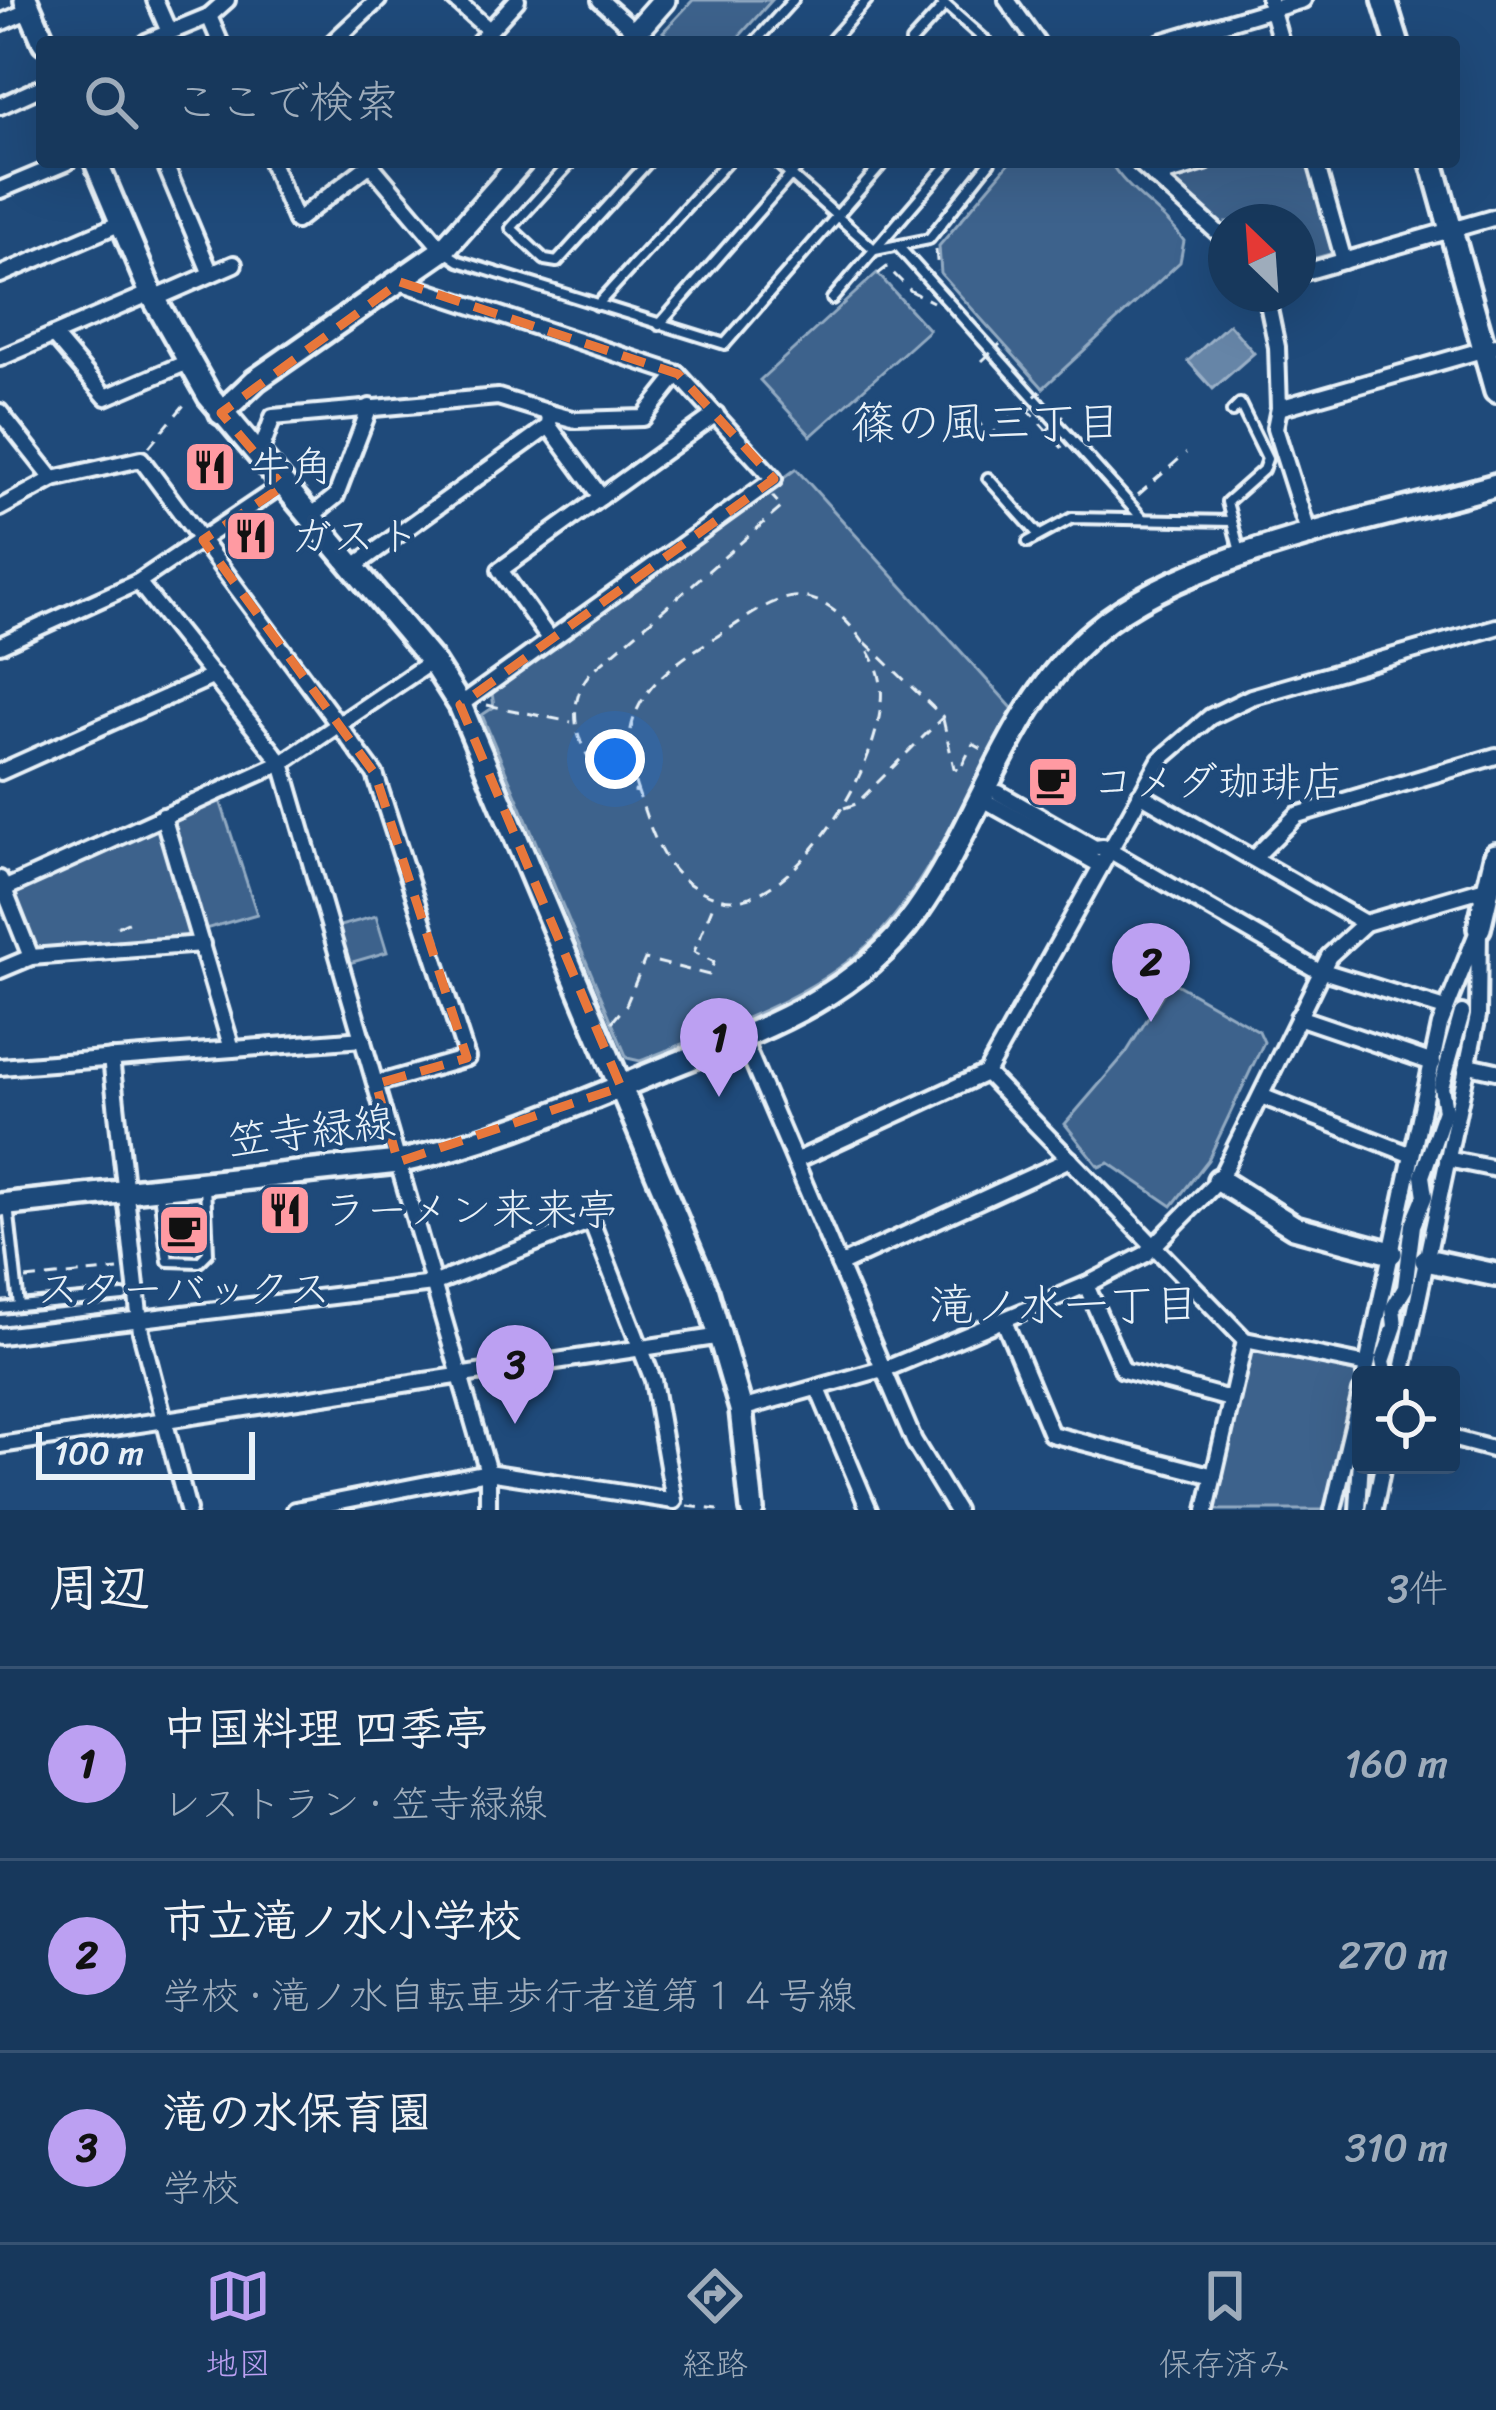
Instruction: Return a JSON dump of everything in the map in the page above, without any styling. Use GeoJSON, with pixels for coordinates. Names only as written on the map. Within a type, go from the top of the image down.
{"type":"FeatureCollection","features":[{"type":"Feature","properties":{"kind":"street"},"geometry":{"type":"LineString","coordinates":[[155,0],[169,32]]}},
{"type":"Feature","properties":{"kind":"street"},"geometry":{"type":"LineString","coordinates":[[160,36],[209,16],[227,0]]}},
{"type":"Feature","properties":{"kind":"street"},"geometry":{"type":"LineString","coordinates":[[339,36],[378,0]]}},
{"type":"Feature","properties":{"kind":"street"},"geometry":{"type":"LineString","coordinates":[[455,0],[484,36],[517,0]]}},
{"type":"Feature","properties":{"kind":"street"},"geometry":{"type":"LineString","coordinates":[[600,0],[632,36]]}},
{"type":"Feature","properties":{"kind":"street"},"geometry":{"type":"LineString","coordinates":[[637,36],[664,0]]}},
{"type":"Feature","properties":{"kind":"street"},"geometry":{"type":"LineString","coordinates":[[1007,0],[1033,36]]}},
{"type":"Feature","properties":{"kind":"street"},"geometry":{"type":"LineString","coordinates":[[1179,36],[1270,5],[1303,0]]}},
{"type":"Feature","properties":{"kind":"street"},"geometry":{"type":"LineString","coordinates":[[1384,0],[1395,36]]}},
{"type":"Feature","properties":{"kind":"street"},"geometry":{"type":"LineString","coordinates":[[0,23],[28,5],[41,36]]}},
{"type":"Feature","properties":{"kind":"street"},"geometry":{"type":"LineString","coordinates":[[1270,5],[1279,36]]}},
{"type":"Feature","properties":{"kind":"street"},"geometry":{"type":"LineString","coordinates":[[209,16],[217,36]]}},
{"type":"Feature","properties":{"kind":"street"},"geometry":{"type":"LineString","coordinates":[[0,106],[36,91]]}},
{"type":"Feature","properties":{"kind":"street"},"geometry":{"type":"LineString","coordinates":[[0,190],[53,168]]}},
{"type":"Feature","properties":{"kind":"street"},"geometry":{"type":"LineString","coordinates":[[98,168],[152,296],[221,413],[432,661],[460,705],[722,1336],[741,1409],[752,1510]]}},
{"type":"Feature","properties":{"kind":"street"},"geometry":{"type":"LineString","coordinates":[[167,168],[211,274]]}},
{"type":"Feature","properties":{"kind":"street"},"geometry":{"type":"LineString","coordinates":[[274,168],[296,221],[365,168]]}},
{"type":"Feature","properties":{"kind":"street"},"geometry":{"type":"LineString","coordinates":[[376,168],[443,250]]}},
{"type":"Feature","properties":{"kind":"street"},"geometry":{"type":"LineString","coordinates":[[221,413],[256,380],[443,250],[516,168]]}},
{"type":"Feature","properties":{"kind":"street"},"geometry":{"type":"LineString","coordinates":[[1145,168],[1208,224]]}},
{"type":"Feature","properties":{"kind":"street"},"geometry":{"type":"LineString","coordinates":[[1155,177],[1185,168]]}},
{"type":"Feature","properties":{"kind":"street"},"geometry":{"type":"LineString","coordinates":[[1318,168],[1344,261]]}},
{"type":"Feature","properties":{"kind":"street"},"geometry":{"type":"LineString","coordinates":[[1434,168],[1490,348],[1496,391]]}},
{"type":"Feature","properties":{"kind":"street"},"geometry":{"type":"LineString","coordinates":[[1316,269],[1496,217]]}},
{"type":"Feature","properties":{"kind":"street"},"geometry":{"type":"LineString","coordinates":[[0,274],[121,223]]}},
{"type":"Feature","properties":{"kind":"street"},"geometry":{"type":"LineString","coordinates":[[0,358],[234,264]]}},
{"type":"Feature","properties":{"kind":"street"},"geometry":{"type":"LineString","coordinates":[[400,282],[678,374],[774,479],[460,705]]}},
{"type":"Feature","properties":{"kind":"street"},"geometry":{"type":"LineString","coordinates":[[1270,312],[1277,347],[1275,428],[1310,538]]}},
{"type":"Feature","properties":{"kind":"street"},"geometry":{"type":"LineString","coordinates":[[53,335],[106,397],[190,362]]}},
{"type":"Feature","properties":{"kind":"street"},"geometry":{"type":"LineString","coordinates":[[1279,408],[1490,348]]}},
{"type":"Feature","properties":{"kind":"street"},"geometry":{"type":"LineString","coordinates":[[257,459],[272,417],[498,397],[549,420],[643,418],[678,374]]}},
{"type":"Feature","properties":{"kind":"street"},"geometry":{"type":"LineString","coordinates":[[310,517],[336,496],[370,407]]}},
{"type":"Feature","properties":{"kind":"street"},"geometry":{"type":"LineString","coordinates":[[0,412],[53,479]]}},
{"type":"Feature","properties":{"kind":"street"},"geometry":{"type":"LineString","coordinates":[[550,640],[500,570],[716,414]]}},
{"type":"Feature","properties":{"kind":"street"},"geometry":{"type":"LineString","coordinates":[[549,420],[601,497]]}},
{"type":"Feature","properties":{"kind":"street"},"geometry":{"type":"LineString","coordinates":[[352,567],[549,420]]}},
{"type":"Feature","properties":{"kind":"street"},"geometry":{"type":"LineString","coordinates":[[0,508],[53,479],[141,458],[342,723],[375,774],[467,1058],[376,1084]]}},
{"type":"Feature","properties":{"kind":"street"},"geometry":{"type":"LineString","coordinates":[[0,645],[138,583],[282,485]]}},
{"type":"Feature","properties":{"kind":"street","name":"笠寺緑線"},"geometry":{"type":"LineString","coordinates":[[4,1205],[125,1192],[159,1198],[398,1162],[521,1129],[798,1014],[874,961],[914,916],[990,796],[1034,698],[1097,629],[1187,576],[1496,485]]}},
{"type":"Feature","properties":{"kind":"street"},"geometry":{"type":"LineString","coordinates":[[138,583],[282,763],[488,1472],[488,1510]]}},
{"type":"Feature","properties":{"kind":"street"},"geometry":{"type":"LineString","coordinates":[[796,1161],[986,1072],[1139,794],[1160,760],[1184,738],[1251,697],[1496,627]]}},
{"type":"Feature","properties":{"kind":"street"},"geometry":{"type":"LineString","coordinates":[[31,957],[2,884],[282,763],[432,661]]}},
{"type":"Feature","properties":{"kind":"street"},"geometry":{"type":"LineString","coordinates":[[0,772],[214,676]]}},
{"type":"Feature","properties":{"kind":"street"},"geometry":{"type":"LineString","coordinates":[[1255,857],[1298,815],[1496,756]]}},
{"type":"Feature","properties":{"kind":"street"},"geometry":{"type":"LineString","coordinates":[[1139,794],[1365,923]]}},
{"type":"Feature","properties":{"kind":"street"},"geometry":{"type":"LineString","coordinates":[[990,796],[1107,849],[1319,970],[1439,1007]]}},
{"type":"Feature","properties":{"kind":"street"},"geometry":{"type":"LineString","coordinates":[[990,796],[1100,865]]}},
{"type":"Feature","properties":{"kind":"street"},"geometry":{"type":"LineString","coordinates":[[163,816],[232,1049]]}},
{"type":"Feature","properties":{"kind":"street"},"geometry":{"type":"LineString","coordinates":[[1402,1366],[1412,1155],[1445,1009],[1479,928],[1496,855]]}},
{"type":"Feature","properties":{"kind":"street"},"geometry":{"type":"LineString","coordinates":[[741,1409],[883,1370],[1086,1286],[1156,1246],[1219,1180],[1329,956],[1365,923],[1489,887]]}},
{"type":"Feature","properties":{"kind":"street"},"geometry":{"type":"LineString","coordinates":[[1368,1366],[1447,1159],[1478,1016],[1479,928]]}},
{"type":"Feature","properties":{"kind":"street"},"geometry":{"type":"LineString","coordinates":[[0,970],[31,957],[202,944]]}},
{"type":"Feature","properties":{"kind":"street"},"geometry":{"type":"LineString","coordinates":[[1383,1366],[1396,1326],[1393,1308],[1405,1288],[1425,1196],[1422,1176],[1445,1110],[1441,1088],[1462,1013]]}},
{"type":"Feature","properties":{"kind":"street"},"geometry":{"type":"LineString","coordinates":[[1298,1017],[1433,1063]]}},
{"type":"Feature","properties":{"kind":"street"},"geometry":{"type":"LineString","coordinates":[[742,1037],[929,1474],[956,1510]]}},
{"type":"Feature","properties":{"kind":"street"},"geometry":{"type":"LineString","coordinates":[[0,1066],[363,1039]]}},
{"type":"Feature","properties":{"kind":"street"},"geometry":{"type":"LineString","coordinates":[[111,1058],[139,1319],[188,1510]]}},
{"type":"Feature","properties":{"kind":"street"},"geometry":{"type":"LineString","coordinates":[[1469,1065],[1496,1071]]}},
{"type":"Feature","properties":{"kind":"street"},"geometry":{"type":"LineString","coordinates":[[986,1072],[1245,1340],[1352,1367]]}},
{"type":"Feature","properties":{"kind":"street"},"geometry":{"type":"LineString","coordinates":[[1261,1096],[1412,1155]]}},
{"type":"Feature","properties":{"kind":"street"},"geometry":{"type":"LineString","coordinates":[[839,1265],[1070,1159]]}},
{"type":"Feature","properties":{"kind":"street"},"geometry":{"type":"LineString","coordinates":[[1447,1159],[1496,1169]]}},
{"type":"Feature","properties":{"kind":"street"},"geometry":{"type":"LineString","coordinates":[[1219,1180],[1294,1227],[1408,1258],[1496,1275]]}},
{"type":"Feature","properties":{"kind":"street"},"geometry":{"type":"LineString","coordinates":[[0,1336],[433,1284],[591,1221],[643,1348],[664,1430],[674,1501],[488,1472],[295,1510]]}},
{"type":"Feature","properties":{"kind":"street"},"geometry":{"type":"LineString","coordinates":[[1086,1286],[1123,1370],[1230,1400]]}},
{"type":"Feature","properties":{"kind":"street"},"geometry":{"type":"LineString","coordinates":[[1004,1321],[1051,1434],[1214,1476]]}},
{"type":"Feature","properties":{"kind":"street"},"geometry":{"type":"LineString","coordinates":[[0,1445],[722,1336]]}},
{"type":"Feature","properties":{"kind":"street"},"geometry":{"type":"LineString","coordinates":[[1206,1510],[1245,1340]]}},
{"type":"Feature","properties":{"kind":"street"},"geometry":{"type":"LineString","coordinates":[[818,1389],[869,1510]]}},
{"type":"Feature","properties":{"kind":"street"},"geometry":{"type":"LineString","coordinates":[[1333,1510],[1352,1430]]}},
{"type":"Feature","properties":{"kind":"street"},"geometry":{"type":"LineString","coordinates":[[1460,1440],[1496,1450]]}},
{"type":"Feature","properties":{"kind":"street"},"geometry":{"type":"LineString","coordinates":[[1358,1510],[1360,1474]]}},
{"type":"Feature","properties":{"kind":"street"},"geometry":{"type":"LineString","coordinates":[[1374,1510],[1381,1474]]}},
{"type":"Feature","properties":{"kind":"lane"},"geometry":{"type":"LineString","coordinates":[[760,36],[793,0]]}},
{"type":"Feature","properties":{"kind":"lane"},"geometry":{"type":"LineString","coordinates":[[835,36],[867,0]]}},
{"type":"Feature","properties":{"kind":"lane"},"geometry":{"type":"LineString","coordinates":[[915,36],[942,2],[980,36]]}},
{"type":"Feature","properties":{"kind":"lane"},"geometry":{"type":"LineString","coordinates":[[566,168],[512,228],[544,260],[557,262],[643,168]]}},
{"type":"Feature","properties":{"kind":"lane"},"geometry":{"type":"LineString","coordinates":[[597,305],[722,168]]}},
{"type":"Feature","properties":{"kind":"lane"},"geometry":{"type":"LineString","coordinates":[[782,168],[875,250]]}},
{"type":"Feature","properties":{"kind":"lane"},"geometry":{"type":"LineString","coordinates":[[659,325],[797,168]]}},
{"type":"Feature","properties":{"kind":"lane"},"geometry":{"type":"LineString","coordinates":[[443,250],[458,261],[725,344],[879,168]]}},
{"type":"Feature","properties":{"kind":"lane"},"geometry":{"type":"LineString","coordinates":[[832,299],[945,168]]}},
{"type":"Feature","properties":{"kind":"lane"},"geometry":{"type":"LineString","coordinates":[[875,250],[929,238],[986,168]]}},
{"type":"Feature","properties":{"kind":"lane"},"geometry":{"type":"LineString","coordinates":[[898,246],[1142,518]]}},
{"type":"Feature","properties":{"kind":"lane"},"geometry":{"type":"LineString","coordinates":[[1232,412],[1240,404],[1248,413],[1267,459],[1263,470],[1227,502],[1242,559]]}},
{"type":"Feature","properties":{"kind":"lane"},"geometry":{"type":"LineString","coordinates":[[988,478],[1038,534]]}},
{"type":"Feature","properties":{"kind":"lane"},"geometry":{"type":"LineString","coordinates":[[1028,542],[1072,518],[1232,521]]}},
{"type":"Feature","properties":{"kind":"lane"},"geometry":{"type":"LineString","coordinates":[[159,1198],[168,1261],[200,1262],[208,1253],[206,1191]]}},
{"type":"Feature","properties":{"kind":"lane"},"geometry":{"type":"LineString","coordinates":[[4,1205],[19,1306]]}},
{"type":"Feature","properties":{"kind":"lane"},"geometry":{"type":"LineString","coordinates":[[0,1308],[123,1296]]}},
{"type":"Feature","properties":{"kind":"path"},"geometry":{"type":"LineString","coordinates":[[936,247],[938,276]]}},
{"type":"Feature","properties":{"kind":"path"},"geometry":{"type":"LineString","coordinates":[[878,274],[887,266],[911,291],[947,310]]}},
{"type":"Feature","properties":{"kind":"path"},"geometry":{"type":"LineString","coordinates":[[982,361],[1001,346]]}},
{"type":"Feature","properties":{"kind":"path"},"geometry":{"type":"LineString","coordinates":[[974,417],[990,436],[1041,391]]}},
{"type":"Feature","properties":{"kind":"path"},"geometry":{"type":"LineString","coordinates":[[141,458],[192,395]]}},
{"type":"Feature","properties":{"kind":"path"},"geometry":{"type":"LineString","coordinates":[[1046,431],[1064,415]]}},
{"type":"Feature","properties":{"kind":"path"},"geometry":{"type":"LineString","coordinates":[[1145,504],[1137,496],[1186,453]]}},
{"type":"Feature","properties":{"kind":"path"},"geometry":{"type":"LineString","coordinates":[[638,792],[606,777],[573,722],[573,704],[590,673],[782,507],[767,490]]}},
{"type":"Feature","properties":{"kind":"path"},"geometry":{"type":"LineString","coordinates":[[862,642],[884,694],[872,747],[843,808],[774,881],[738,901],[716,898],[673,869],[630,765],[635,721],[654,679],[771,604],[794,597],[823,604],[862,642],[877,648],[943,717],[954,767],[959,771],[973,745],[992,754]]}},
{"type":"Feature","properties":{"kind":"path"},"geometry":{"type":"LineString","coordinates":[[495,703],[573,722]]}},
{"type":"Feature","properties":{"kind":"path"},"geometry":{"type":"LineString","coordinates":[[843,808],[856,804],[943,717]]}},
{"type":"Feature","properties":{"kind":"path"},"geometry":{"type":"LineString","coordinates":[[610,1024],[626,1004],[645,959],[710,975],[714,962],[694,952],[716,898]]}},
{"type":"Feature","properties":{"kind":"path"},"geometry":{"type":"LineString","coordinates":[[117,927],[130,920]]}},
{"type":"Feature","properties":{"kind":"path"},"geometry":{"type":"LineString","coordinates":[[16,1280],[124,1269]]}},
{"type":"Feature","properties":{"kind":"path"},"geometry":{"type":"LineString","coordinates":[[674,1501],[718,1510]]}},
{"type":"Feature","properties":{"kind":"highlighted area"},"geometry":{"type":"Polygon","coordinates":[[[400,282],[678,374],[774,479],[460,705],[621,1087],[398,1162],[376,1084],[467,1058],[375,774],[203,540],[283,486],[221,413],[400,282]]]}},
{"type":"Feature","properties":{"kind":"shaded area"},"geometry":{"type":"Polygon","coordinates":[[[693,0],[772,0],[739,36],[667,36],[663,32],[693,0]]]}},
{"type":"Feature","properties":{"kind":"shaded area"},"geometry":{"type":"Polygon","coordinates":[[[1005,168],[1115,168],[1184,241],[1180,262],[1043,388],[941,274],[939,246],[1005,168]]]}},
{"type":"Feature","properties":{"kind":"shaded area"},"geometry":{"type":"Polygon","coordinates":[[[1197,168],[1312,168],[1333,248],[1330,254],[1316,258],[1316,204],[1208,204],[1208,215],[1175,187],[1175,174],[1197,168]]]}},
{"type":"Feature","properties":{"kind":"shaded area"},"geometry":{"type":"Polygon","coordinates":[[[877,273],[929,330],[811,436],[760,380],[877,273]]]}},
{"type":"Feature","properties":{"kind":"shaded area"},"geometry":{"type":"Polygon","coordinates":[[[1229,324],[1254,353],[1213,389],[1188,361],[1229,324]]]}},
{"type":"Feature","properties":{"kind":"shaded area"},"geometry":{"type":"Polygon","coordinates":[[[796,469],[1013,709],[932,860],[875,938],[823,979],[764,1010],[640,1061],[627,1058],[482,715],[494,707],[492,693],[796,469]]]}},
{"type":"Feature","properties":{"kind":"shaded area"},"geometry":{"type":"Polygon","coordinates":[[[219,797],[257,914],[202,930],[172,825],[175,817],[219,797]]]}},
{"type":"Feature","properties":{"kind":"shaded area"},"geometry":{"type":"Polygon","coordinates":[[[154,826],[162,829],[192,930],[188,939],[34,948],[13,898],[15,889],[154,826]]]}},
{"type":"Feature","properties":{"kind":"shaded area"},"geometry":{"type":"Polygon","coordinates":[[[376,916],[387,952],[346,964],[336,927],[376,916]]]}},
{"type":"Feature","properties":{"kind":"shaded area"},"geometry":{"type":"Polygon","coordinates":[[[1171,981],[1259,1031],[1264,1042],[1208,1160],[1172,1206],[1109,1163],[1099,1167],[1065,1124],[1126,1053],[1171,981]]]}},
{"type":"Feature","properties":{"kind":"shaded area"},"geometry":{"type":"Polygon","coordinates":[[[1255,1346],[1352,1372],[1352,1408],[1328,1510],[1212,1510],[1246,1352],[1255,1346]]]}},
{"type":"Feature","properties":{"kind":"place","name":"牛角"},"geometry":{"type":"Point","coordinates":[210,467]}},
{"type":"Feature","properties":{"kind":"place","name":"ガスト"},"geometry":{"type":"Point","coordinates":[251,536]}},
{"type":"Feature","properties":{"kind":"place","name":"コメダ珈琲店"},"geometry":{"type":"Point","coordinates":[1053,782]}},
{"type":"Feature","properties":{"kind":"place","name":"市立滝ノ水小学校"},"geometry":{"type":"Point","coordinates":[1151,1022]}},
{"type":"Feature","properties":{"kind":"place","name":"中国料理 四季亭"},"geometry":{"type":"Point","coordinates":[719,1097]}},
{"type":"Feature","properties":{"kind":"place","name":"ラーメン来来亭"},"geometry":{"type":"Point","coordinates":[285,1210]}},
{"type":"Feature","properties":{"kind":"place","name":"スターバックス"},"geometry":{"type":"Point","coordinates":[184,1230]}},
{"type":"Feature","properties":{"kind":"place","name":"滝の水保育園"},"geometry":{"type":"Point","coordinates":[515,1424]}},
{"type":"Feature","properties":{"kind":"district","name":"篠の風三丁目"},"geometry":{"type":"Point","coordinates":[986,423]}},
{"type":"Feature","properties":{"kind":"district","name":"滝ノ水一丁目"},"geometry":{"type":"Point","coordinates":[1064,1305]}}]}
